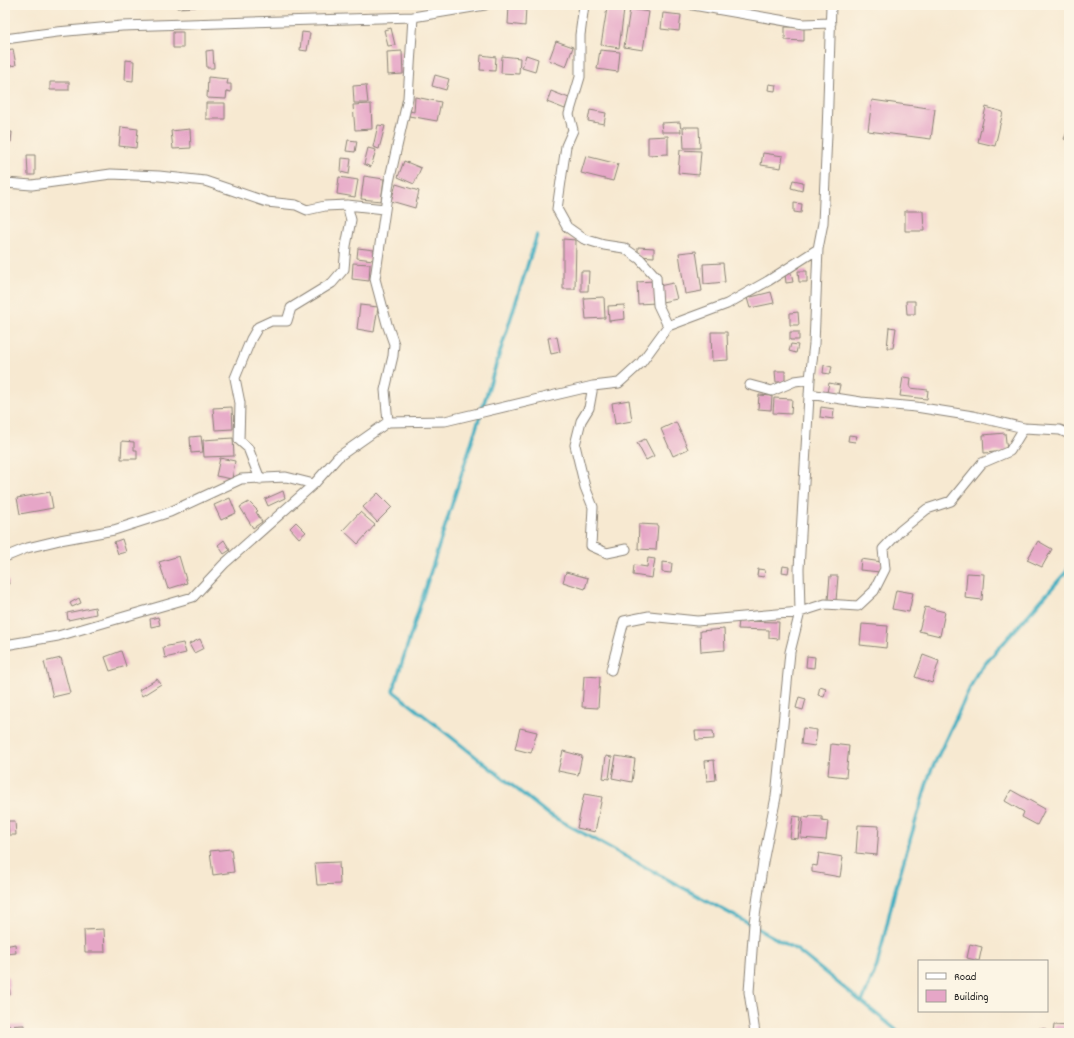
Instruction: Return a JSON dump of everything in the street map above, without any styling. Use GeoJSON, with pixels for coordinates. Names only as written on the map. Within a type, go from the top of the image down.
{"type":"FeatureCollection","features":[{"type":"Feature","properties":{"kind":"street"},"geometry":{"type":"LineString","coordinates":[[5,39],[57,32],[122,26],[413,17],[485,5]]}},
{"type":"Feature","properties":{"kind":"street"},"geometry":{"type":"LineString","coordinates":[[584,5],[580,35],[580,77],[569,114],[573,130],[566,146],[557,209],[566,227],[584,239],[604,245],[624,248],[640,259],[656,276],[658,305],[668,326]]}},
{"type":"Feature","properties":{"kind":"street"},"geometry":{"type":"LineString","coordinates":[[692,5],[803,24],[831,23]]}},
{"type":"Feature","properties":{"kind":"street"},"geometry":{"type":"LineString","coordinates":[[754,1033],[749,992],[754,923],[763,862],[776,797],[790,652],[800,612],[799,568],[810,379],[814,344],[818,249],[823,223],[831,5]]}},
{"type":"Feature","properties":{"kind":"street"},"geometry":{"type":"LineString","coordinates":[[388,422],[385,390],[393,356],[394,344],[385,318],[375,279],[389,182],[408,98],[413,17]]}},
{"type":"Feature","properties":{"kind":"street"},"geometry":{"type":"LineString","coordinates":[[5,183],[32,185],[52,184],[111,174],[159,176],[205,181],[267,202],[296,205],[307,210],[325,206],[347,205],[385,209]]}},
{"type":"Feature","properties":{"kind":"street"},"geometry":{"type":"LineString","coordinates":[[260,479],[248,448],[240,440],[240,403],[235,378],[250,339],[258,327],[271,321],[287,321],[291,308],[332,283],[344,269],[346,246],[352,220],[347,205]]}},
{"type":"Feature","properties":{"kind":"street"},"geometry":{"type":"LineString","coordinates":[[5,645],[58,636],[193,597],[224,564],[314,484],[338,457],[388,422],[445,421],[594,386],[619,383],[641,363],[668,326],[727,304],[768,281],[818,249]]}},
{"type":"Feature","properties":{"kind":"street"},"geometry":{"type":"LineString","coordinates":[[750,385],[772,391],[795,381],[810,379]]}},
{"type":"Feature","properties":{"kind":"street"},"geometry":{"type":"LineString","coordinates":[[594,386],[589,408],[581,421],[575,445],[585,488],[593,507],[591,546],[607,554],[626,548]]}},
{"type":"Feature","properties":{"kind":"street"},"geometry":{"type":"LineString","coordinates":[[809,394],[972,416],[1024,428],[1060,430],[1069,434]]}},
{"type":"Feature","properties":{"kind":"street"},"geometry":{"type":"LineString","coordinates":[[611,670],[624,621],[649,616],[697,621],[800,612],[825,604],[858,606],[874,591],[885,569],[883,549],[900,531],[927,509],[952,501],[982,463],[1010,451],[1024,428]]}},
{"type":"Feature","properties":{"kind":"street"},"geometry":{"type":"LineString","coordinates":[[5,557],[33,546],[114,530],[170,512],[241,479],[286,477],[314,484]]}},
{"type":"Feature","properties":{"kind":"building"},"geometry":{"type":"Polygon","coordinates":[[[177,5],[195,5],[196,7],[177,8],[177,5]]]}},
{"type":"Feature","properties":{"kind":"building"},"geometry":{"type":"Polygon","coordinates":[[[509,5],[526,6],[525,26],[508,24],[509,5]]]}},
{"type":"Feature","properties":{"kind":"building"},"geometry":{"type":"Polygon","coordinates":[[[607,8],[624,10],[619,48],[601,45],[607,8]]]}},
{"type":"Feature","properties":{"kind":"building"},"geometry":{"type":"Polygon","coordinates":[[[630,9],[649,12],[643,50],[624,47],[630,9]]]}},
{"type":"Feature","properties":{"kind":"building"},"geometry":{"type":"Polygon","coordinates":[[[663,13],[681,15],[679,31],[661,29],[663,13]]]}},
{"type":"Feature","properties":{"kind":"building"},"geometry":{"type":"Polygon","coordinates":[[[785,27],[804,27],[804,41],[785,40],[785,27]]]}},
{"type":"Feature","properties":{"kind":"building"},"geometry":{"type":"Polygon","coordinates":[[[391,28],[395,45],[388,46],[384,30],[391,28]]]}},
{"type":"Feature","properties":{"kind":"building"},"geometry":{"type":"Polygon","coordinates":[[[173,32],[183,32],[183,48],[173,48],[173,32]]]}},
{"type":"Feature","properties":{"kind":"building"},"geometry":{"type":"Polygon","coordinates":[[[302,32],[310,33],[307,51],[300,50],[302,32]]]}},
{"type":"Feature","properties":{"kind":"building"},"geometry":{"type":"Polygon","coordinates":[[[556,41],[573,47],[566,67],[549,60],[556,41]]]}},
{"type":"Feature","properties":{"kind":"building"},"geometry":{"type":"Polygon","coordinates":[[[13,49],[16,65],[5,67],[5,50],[13,49]]]}},
{"type":"Feature","properties":{"kind":"building"},"geometry":{"type":"Polygon","coordinates":[[[213,50],[214,68],[207,68],[206,51],[213,50]]]}},
{"type":"Feature","properties":{"kind":"building"},"geometry":{"type":"Polygon","coordinates":[[[600,50],[620,52],[618,72],[597,69],[600,50]]]}},
{"type":"Feature","properties":{"kind":"building"},"geometry":{"type":"Polygon","coordinates":[[[402,51],[403,74],[388,75],[387,52],[402,51]]]}},
{"type":"Feature","properties":{"kind":"building"},"geometry":{"type":"Polygon","coordinates":[[[481,55],[496,57],[495,71],[480,70],[481,55]]]}},
{"type":"Feature","properties":{"kind":"building"},"geometry":{"type":"Polygon","coordinates":[[[526,55],[538,59],[535,72],[522,68],[526,55]]]}},
{"type":"Feature","properties":{"kind":"building"},"geometry":{"type":"Polygon","coordinates":[[[502,56],[520,58],[519,74],[501,73],[502,56]]]}},
{"type":"Feature","properties":{"kind":"building"},"geometry":{"type":"Polygon","coordinates":[[[126,60],[134,61],[133,81],[125,80],[126,60]]]}},
{"type":"Feature","properties":{"kind":"building"},"geometry":{"type":"Polygon","coordinates":[[[435,75],[449,79],[446,90],[432,86],[435,75]]]}},
{"type":"Feature","properties":{"kind":"building"},"geometry":{"type":"Polygon","coordinates":[[[208,77],[228,79],[227,84],[231,84],[231,92],[227,91],[226,99],[207,98],[208,77]]]}},
{"type":"Feature","properties":{"kind":"building"},"geometry":{"type":"Polygon","coordinates":[[[50,82],[69,82],[69,90],[50,90],[50,82]]]}},
{"type":"Feature","properties":{"kind":"building"},"geometry":{"type":"Polygon","coordinates":[[[769,84],[776,85],[775,91],[768,90],[769,84]]]}},
{"type":"Feature","properties":{"kind":"building"},"geometry":{"type":"Polygon","coordinates":[[[366,85],[368,103],[354,103],[353,86],[366,85]]]}},
{"type":"Feature","properties":{"kind":"building"},"geometry":{"type":"Polygon","coordinates":[[[551,91],[569,98],[565,109],[547,102],[551,91]]]}},
{"type":"Feature","properties":{"kind":"building"},"geometry":{"type":"Polygon","coordinates":[[[415,97],[441,102],[437,121],[409,116],[410,111],[414,112],[415,97]]]}},
{"type":"Feature","properties":{"kind":"building"},"geometry":{"type":"Polygon","coordinates":[[[872,100],[935,109],[931,139],[868,131],[872,100]]]}},
{"type":"Feature","properties":{"kind":"building"},"geometry":{"type":"Polygon","coordinates":[[[206,103],[225,103],[225,119],[206,119],[206,103]]]}},
{"type":"Feature","properties":{"kind":"building"},"geometry":{"type":"Polygon","coordinates":[[[371,104],[372,129],[355,130],[353,105],[371,104]]]}},
{"type":"Feature","properties":{"kind":"building"},"geometry":{"type":"Polygon","coordinates":[[[986,107],[1003,112],[995,146],[978,142],[986,107]]]}},
{"type":"Feature","properties":{"kind":"building"},"geometry":{"type":"Polygon","coordinates":[[[590,110],[606,113],[604,124],[588,121],[590,110]]]}},
{"type":"Feature","properties":{"kind":"building"},"geometry":{"type":"Polygon","coordinates":[[[680,122],[681,132],[662,132],[661,123],[680,122]]]}},
{"type":"Feature","properties":{"kind":"building"},"geometry":{"type":"Polygon","coordinates":[[[378,125],[385,126],[379,149],[373,147],[378,125]]]}},
{"type":"Feature","properties":{"kind":"building"},"geometry":{"type":"Polygon","coordinates":[[[121,127],[138,129],[136,148],[119,146],[121,127]]]}},
{"type":"Feature","properties":{"kind":"building"},"geometry":{"type":"Polygon","coordinates":[[[683,127],[699,127],[700,148],[684,148],[683,127]]]}},
{"type":"Feature","properties":{"kind":"building"},"geometry":{"type":"Polygon","coordinates":[[[1069,127],[1069,141],[1064,139],[1069,127]]]}},
{"type":"Feature","properties":{"kind":"building"},"geometry":{"type":"Polygon","coordinates":[[[190,129],[191,148],[173,149],[171,131],[190,129]]]}},
{"type":"Feature","properties":{"kind":"building"},"geometry":{"type":"Polygon","coordinates":[[[5,132],[12,132],[11,142],[5,142],[5,132]]]}},
{"type":"Feature","properties":{"kind":"building"},"geometry":{"type":"Polygon","coordinates":[[[668,136],[668,154],[648,155],[648,137],[668,136]]]}},
{"type":"Feature","properties":{"kind":"building"},"geometry":{"type":"Polygon","coordinates":[[[348,140],[357,141],[355,152],[346,151],[348,140]]]}},
{"type":"Feature","properties":{"kind":"building"},"geometry":{"type":"Polygon","coordinates":[[[368,148],[376,150],[371,167],[364,164],[368,148]]]}},
{"type":"Feature","properties":{"kind":"building"},"geometry":{"type":"Polygon","coordinates":[[[680,150],[701,151],[699,175],[678,173],[680,150]]]}},
{"type":"Feature","properties":{"kind":"building"},"geometry":{"type":"Polygon","coordinates":[[[763,153],[783,156],[781,168],[761,165],[763,153]]]}},
{"type":"Feature","properties":{"kind":"building"},"geometry":{"type":"Polygon","coordinates":[[[27,155],[35,155],[35,175],[28,175],[27,155]]]}},
{"type":"Feature","properties":{"kind":"building"},"geometry":{"type":"Polygon","coordinates":[[[586,156],[618,164],[613,181],[581,173],[586,156]]]}},
{"type":"Feature","properties":{"kind":"building"},"geometry":{"type":"Polygon","coordinates":[[[342,158],[351,159],[349,174],[341,172],[342,158]]]}},
{"type":"Feature","properties":{"kind":"building"},"geometry":{"type":"Polygon","coordinates":[[[5,159],[9,159],[9,179],[5,179],[5,159]]]}},
{"type":"Feature","properties":{"kind":"building"},"geometry":{"type":"Polygon","coordinates":[[[404,161],[421,168],[414,184],[398,177],[404,161]]]}},
{"type":"Feature","properties":{"kind":"building"},"geometry":{"type":"Polygon","coordinates":[[[364,176],[384,179],[381,201],[361,199],[364,176]]]}},
{"type":"Feature","properties":{"kind":"building"},"geometry":{"type":"Polygon","coordinates":[[[339,177],[358,180],[355,197],[337,194],[339,177]]]}},
{"type":"Feature","properties":{"kind":"building"},"geometry":{"type":"Polygon","coordinates":[[[793,180],[803,182],[802,191],[791,188],[793,180]]]}},
{"type":"Feature","properties":{"kind":"building"},"geometry":{"type":"Polygon","coordinates":[[[396,184],[419,191],[415,208],[391,201],[396,184]]]}},
{"type":"Feature","properties":{"kind":"building"},"geometry":{"type":"Polygon","coordinates":[[[794,203],[802,204],[801,213],[794,212],[794,203]]]}},
{"type":"Feature","properties":{"kind":"building"},"geometry":{"type":"Polygon","coordinates":[[[905,211],[923,211],[924,231],[905,231],[905,211]]]}},
{"type":"Feature","properties":{"kind":"building"},"geometry":{"type":"Polygon","coordinates":[[[563,239],[576,240],[575,289],[563,289],[563,239]]]}},
{"type":"Feature","properties":{"kind":"building"},"geometry":{"type":"Polygon","coordinates":[[[638,247],[654,248],[654,257],[638,256],[638,247]]]}},
{"type":"Feature","properties":{"kind":"building"},"geometry":{"type":"Polygon","coordinates":[[[358,248],[374,250],[373,260],[357,258],[358,248]]]}},
{"type":"Feature","properties":{"kind":"building"},"geometry":{"type":"Polygon","coordinates":[[[696,251],[702,291],[685,294],[679,253],[696,251]]]}},
{"type":"Feature","properties":{"kind":"building"},"geometry":{"type":"Polygon","coordinates":[[[353,263],[370,264],[369,281],[352,279],[353,263]]]}},
{"type":"Feature","properties":{"kind":"building"},"geometry":{"type":"Polygon","coordinates":[[[723,263],[725,282],[704,284],[703,264],[723,263]]]}},
{"type":"Feature","properties":{"kind":"building"},"geometry":{"type":"Polygon","coordinates":[[[581,271],[589,271],[588,291],[581,291],[581,271]]]}},
{"type":"Feature","properties":{"kind":"building"},"geometry":{"type":"Polygon","coordinates":[[[798,271],[807,271],[807,282],[799,282],[798,271]]]}},
{"type":"Feature","properties":{"kind":"building"},"geometry":{"type":"Polygon","coordinates":[[[791,273],[793,282],[786,283],[785,274],[791,273]]]}},
{"type":"Feature","properties":{"kind":"building"},"geometry":{"type":"Polygon","coordinates":[[[654,281],[656,303],[638,304],[637,282],[654,281]]]}},
{"type":"Feature","properties":{"kind":"building"},"geometry":{"type":"Polygon","coordinates":[[[673,283],[677,299],[662,302],[659,286],[673,283]]]}},
{"type":"Feature","properties":{"kind":"building"},"geometry":{"type":"Polygon","coordinates":[[[771,292],[774,303],[750,308],[747,298],[771,292]]]}},
{"type":"Feature","properties":{"kind":"building"},"geometry":{"type":"Polygon","coordinates":[[[604,297],[605,318],[586,319],[584,298],[604,297]]]}},
{"type":"Feature","properties":{"kind":"building"},"geometry":{"type":"Polygon","coordinates":[[[906,301],[915,301],[915,314],[907,314],[906,301]]]}},
{"type":"Feature","properties":{"kind":"building"},"geometry":{"type":"Polygon","coordinates":[[[360,305],[378,307],[374,332],[357,329],[360,305]]]}},
{"type":"Feature","properties":{"kind":"building"},"geometry":{"type":"Polygon","coordinates":[[[624,305],[625,319],[609,321],[608,306],[624,305]]]}},
{"type":"Feature","properties":{"kind":"building"},"geometry":{"type":"Polygon","coordinates":[[[798,312],[799,325],[790,325],[790,313],[798,312]]]}},
{"type":"Feature","properties":{"kind":"building"},"geometry":{"type":"Polygon","coordinates":[[[889,327],[896,328],[893,348],[887,348],[889,327]]]}},
{"type":"Feature","properties":{"kind":"building"},"geometry":{"type":"Polygon","coordinates":[[[711,332],[727,332],[728,360],[712,361],[711,332]]]}},
{"type":"Feature","properties":{"kind":"building"},"geometry":{"type":"Polygon","coordinates":[[[790,332],[799,332],[799,340],[790,340],[790,332]]]}},
{"type":"Feature","properties":{"kind":"building"},"geometry":{"type":"Polygon","coordinates":[[[557,337],[560,352],[551,354],[548,338],[557,337]]]}},
{"type":"Feature","properties":{"kind":"building"},"geometry":{"type":"Polygon","coordinates":[[[791,344],[798,345],[796,353],[789,351],[791,344]]]}},
{"type":"Feature","properties":{"kind":"building"},"geometry":{"type":"Polygon","coordinates":[[[824,365],[832,367],[830,374],[823,373],[824,365]]]}},
{"type":"Feature","properties":{"kind":"building"},"geometry":{"type":"Polygon","coordinates":[[[775,371],[785,371],[785,382],[776,382],[775,371]]]}},
{"type":"Feature","properties":{"kind":"building"},"geometry":{"type":"Polygon","coordinates":[[[903,377],[911,378],[910,388],[928,390],[927,399],[900,396],[903,377]]]}},
{"type":"Feature","properties":{"kind":"building"},"geometry":{"type":"Polygon","coordinates":[[[829,383],[840,385],[838,394],[827,392],[829,383]]]}},
{"type":"Feature","properties":{"kind":"building"},"geometry":{"type":"Polygon","coordinates":[[[759,395],[772,396],[771,410],[758,409],[759,395]]]}},
{"type":"Feature","properties":{"kind":"building"},"geometry":{"type":"Polygon","coordinates":[[[774,398],[792,399],[791,414],[773,413],[774,398]]]}},
{"type":"Feature","properties":{"kind":"building"},"geometry":{"type":"Polygon","coordinates":[[[629,400],[632,421],[615,424],[612,403],[629,400]]]}},
{"type":"Feature","properties":{"kind":"building"},"geometry":{"type":"Polygon","coordinates":[[[232,407],[233,429],[215,430],[213,408],[232,407]]]}},
{"type":"Feature","properties":{"kind":"building"},"geometry":{"type":"Polygon","coordinates":[[[821,407],[834,409],[833,419],[820,417],[821,407]]]}},
{"type":"Feature","properties":{"kind":"building"},"geometry":{"type":"Polygon","coordinates":[[[676,422],[688,449],[673,456],[661,429],[676,422]]]}},
{"type":"Feature","properties":{"kind":"building"},"geometry":{"type":"Polygon","coordinates":[[[1005,433],[1007,451],[984,453],[983,435],[1005,433]]]}},
{"type":"Feature","properties":{"kind":"building"},"geometry":{"type":"Polygon","coordinates":[[[849,435],[857,436],[855,442],[848,441],[849,435]]]}},
{"type":"Feature","properties":{"kind":"building"},"geometry":{"type":"Polygon","coordinates":[[[201,436],[203,452],[191,453],[190,437],[201,436]]]}},
{"type":"Feature","properties":{"kind":"building"},"geometry":{"type":"Polygon","coordinates":[[[233,438],[234,456],[204,457],[203,440],[233,438]]]}},
{"type":"Feature","properties":{"kind":"building"},"geometry":{"type":"Polygon","coordinates":[[[645,439],[654,456],[646,460],[637,443],[645,439]]]}},
{"type":"Feature","properties":{"kind":"building"},"geometry":{"type":"Polygon","coordinates":[[[122,441],[134,442],[134,450],[137,450],[137,459],[121,459],[122,441]]]}},
{"type":"Feature","properties":{"kind":"building"},"geometry":{"type":"Polygon","coordinates":[[[220,458],[235,461],[232,479],[216,476],[220,458]]]}},
{"type":"Feature","properties":{"kind":"building"},"geometry":{"type":"Polygon","coordinates":[[[283,491],[285,498],[268,506],[265,499],[283,491]]]}},
{"type":"Feature","properties":{"kind":"building"},"geometry":{"type":"Polygon","coordinates":[[[50,492],[53,508],[20,514],[17,498],[50,492]]]}},
{"type":"Feature","properties":{"kind":"building"},"geometry":{"type":"Polygon","coordinates":[[[378,493],[392,507],[377,522],[363,507],[378,493]]]}},
{"type":"Feature","properties":{"kind":"building"},"geometry":{"type":"Polygon","coordinates":[[[230,498],[236,513],[221,520],[214,505],[230,498]]]}},
{"type":"Feature","properties":{"kind":"building"},"geometry":{"type":"Polygon","coordinates":[[[249,502],[258,511],[256,512],[262,522],[253,528],[240,507],[249,502]]]}},
{"type":"Feature","properties":{"kind":"building"},"geometry":{"type":"Polygon","coordinates":[[[360,512],[375,525],[358,544],[343,530],[360,512]]]}},
{"type":"Feature","properties":{"kind":"building"},"geometry":{"type":"Polygon","coordinates":[[[296,522],[306,532],[299,538],[290,528],[296,522]]]}},
{"type":"Feature","properties":{"kind":"building"},"geometry":{"type":"Polygon","coordinates":[[[639,524],[658,525],[656,550],[638,549],[639,524]]]}},
{"type":"Feature","properties":{"kind":"building"},"geometry":{"type":"Polygon","coordinates":[[[122,539],[126,552],[118,554],[114,542],[122,539]]]}},
{"type":"Feature","properties":{"kind":"building"},"geometry":{"type":"Polygon","coordinates":[[[224,540],[230,550],[224,554],[218,545],[224,540]]]}},
{"type":"Feature","properties":{"kind":"building"},"geometry":{"type":"Polygon","coordinates":[[[1038,541],[1052,549],[1042,567],[1027,560],[1038,541]]]}},
{"type":"Feature","properties":{"kind":"building"},"geometry":{"type":"Polygon","coordinates":[[[179,556],[187,583],[168,589],[159,562],[179,556]]]}},
{"type":"Feature","properties":{"kind":"building"},"geometry":{"type":"Polygon","coordinates":[[[648,558],[655,559],[652,578],[633,575],[634,565],[647,567],[648,558]]]}},
{"type":"Feature","properties":{"kind":"building"},"geometry":{"type":"Polygon","coordinates":[[[861,559],[882,562],[880,572],[860,570],[861,559]]]}},
{"type":"Feature","properties":{"kind":"building"},"geometry":{"type":"Polygon","coordinates":[[[662,562],[672,563],[671,573],[662,572],[662,562]]]}},
{"type":"Feature","properties":{"kind":"building"},"geometry":{"type":"Polygon","coordinates":[[[783,566],[789,567],[788,573],[782,572],[783,566]]]}},
{"type":"Feature","properties":{"kind":"building"},"geometry":{"type":"Polygon","coordinates":[[[5,569],[9,584],[5,585],[5,569]]]}},
{"type":"Feature","properties":{"kind":"building"},"geometry":{"type":"Polygon","coordinates":[[[758,569],[765,570],[764,577],[757,576],[758,569]]]}},
{"type":"Feature","properties":{"kind":"building"},"geometry":{"type":"Polygon","coordinates":[[[566,572],[588,578],[585,589],[563,582],[566,572]]]}},
{"type":"Feature","properties":{"kind":"building"},"geometry":{"type":"Polygon","coordinates":[[[967,573],[984,574],[982,600],[965,598],[967,573]]]}},
{"type":"Feature","properties":{"kind":"building"},"geometry":{"type":"Polygon","coordinates":[[[830,576],[838,576],[836,601],[828,600],[830,576]]]}},
{"type":"Feature","properties":{"kind":"building"},"geometry":{"type":"Polygon","coordinates":[[[896,590],[913,593],[909,612],[892,609],[896,590]]]}},
{"type":"Feature","properties":{"kind":"building"},"geometry":{"type":"Polygon","coordinates":[[[79,598],[81,603],[72,607],[70,603],[79,598]]]}},
{"type":"Feature","properties":{"kind":"building"},"geometry":{"type":"Polygon","coordinates":[[[95,607],[96,614],[68,620],[67,613],[95,607]]]}},
{"type":"Feature","properties":{"kind":"building"},"geometry":{"type":"Polygon","coordinates":[[[925,607],[945,612],[940,636],[919,631],[925,607]]]}},
{"type":"Feature","properties":{"kind":"building"},"geometry":{"type":"Polygon","coordinates":[[[158,617],[160,625],[151,627],[150,619],[158,617]]]}},
{"type":"Feature","properties":{"kind":"building"},"geometry":{"type":"Polygon","coordinates":[[[739,621],[779,622],[778,639],[769,638],[769,630],[738,629],[739,621]]]}},
{"type":"Feature","properties":{"kind":"building"},"geometry":{"type":"Polygon","coordinates":[[[862,624],[888,626],[886,648],[860,645],[862,624]]]}},
{"type":"Feature","properties":{"kind":"building"},"geometry":{"type":"Polygon","coordinates":[[[724,629],[725,650],[701,652],[700,631],[724,629]]]}},
{"type":"Feature","properties":{"kind":"building"},"geometry":{"type":"Polygon","coordinates":[[[200,639],[204,648],[194,653],[189,644],[200,639]]]}},
{"type":"Feature","properties":{"kind":"building"},"geometry":{"type":"Polygon","coordinates":[[[183,643],[186,653],[165,658],[163,647],[183,643]]]}},
{"type":"Feature","properties":{"kind":"building"},"geometry":{"type":"Polygon","coordinates":[[[121,651],[126,666],[110,671],[105,657],[121,651]]]}},
{"type":"Feature","properties":{"kind":"building"},"geometry":{"type":"Polygon","coordinates":[[[923,655],[939,661],[932,683],[915,677],[923,655]]]}},
{"type":"Feature","properties":{"kind":"building"},"geometry":{"type":"Polygon","coordinates":[[[807,656],[815,657],[814,668],[806,667],[807,656]]]}},
{"type":"Feature","properties":{"kind":"building"},"geometry":{"type":"Polygon","coordinates":[[[61,658],[70,693],[53,697],[44,662],[61,658]]]}},
{"type":"Feature","properties":{"kind":"building"},"geometry":{"type":"Polygon","coordinates":[[[584,676],[600,677],[598,708],[582,707],[584,676]]]}},
{"type":"Feature","properties":{"kind":"building"},"geometry":{"type":"Polygon","coordinates":[[[157,679],[161,684],[142,696],[139,690],[157,679]]]}},
{"type":"Feature","properties":{"kind":"building"},"geometry":{"type":"Polygon","coordinates":[[[820,686],[826,688],[824,697],[818,695],[820,686]]]}},
{"type":"Feature","properties":{"kind":"building"},"geometry":{"type":"Polygon","coordinates":[[[799,697],[806,699],[803,710],[796,708],[799,697]]]}},
{"type":"Feature","properties":{"kind":"building"},"geometry":{"type":"Polygon","coordinates":[[[520,728],[537,732],[531,753],[515,749],[520,728]]]}},
{"type":"Feature","properties":{"kind":"building"},"geometry":{"type":"Polygon","coordinates":[[[803,728],[817,730],[815,746],[801,744],[803,728]]]}},
{"type":"Feature","properties":{"kind":"building"},"geometry":{"type":"Polygon","coordinates":[[[695,731],[713,731],[714,739],[696,740],[695,731]]]}},
{"type":"Feature","properties":{"kind":"building"},"geometry":{"type":"Polygon","coordinates":[[[831,744],[849,746],[846,777],[828,775],[831,744]]]}},
{"type":"Feature","properties":{"kind":"building"},"geometry":{"type":"Polygon","coordinates":[[[563,751],[582,756],[578,775],[558,771],[563,751]]]}},
{"type":"Feature","properties":{"kind":"building"},"geometry":{"type":"Polygon","coordinates":[[[606,756],[612,757],[609,779],[603,778],[606,756]]]}},
{"type":"Feature","properties":{"kind":"building"},"geometry":{"type":"Polygon","coordinates":[[[616,756],[635,759],[632,782],[612,778],[616,756]]]}},
{"type":"Feature","properties":{"kind":"building"},"geometry":{"type":"Polygon","coordinates":[[[714,760],[716,780],[707,781],[705,761],[714,760]]]}},
{"type":"Feature","properties":{"kind":"building"},"geometry":{"type":"Polygon","coordinates":[[[1011,790],[1045,809],[1037,825],[1022,817],[1024,812],[1005,801],[1011,790]]]}},
{"type":"Feature","properties":{"kind":"building"},"geometry":{"type":"Polygon","coordinates":[[[584,794],[602,797],[595,832],[577,828],[584,794]]]}},
{"type":"Feature","properties":{"kind":"building"},"geometry":{"type":"Polygon","coordinates":[[[793,816],[801,817],[798,839],[790,838],[793,816]]]}},
{"type":"Feature","properties":{"kind":"building"},"geometry":{"type":"Polygon","coordinates":[[[810,816],[822,817],[822,820],[828,821],[826,840],[801,838],[803,817],[809,818],[810,816]]]}},
{"type":"Feature","properties":{"kind":"building"},"geometry":{"type":"Polygon","coordinates":[[[8,821],[15,821],[16,835],[9,835],[8,821]]]}},
{"type":"Feature","properties":{"kind":"building"},"geometry":{"type":"Polygon","coordinates":[[[858,825],[879,826],[877,855],[856,853],[858,825]]]}},
{"type":"Feature","properties":{"kind":"building"},"geometry":{"type":"Polygon","coordinates":[[[231,849],[234,872],[213,875],[210,851],[231,849]]]}},
{"type":"Feature","properties":{"kind":"building"},"geometry":{"type":"Polygon","coordinates":[[[819,853],[843,857],[840,877],[812,872],[812,865],[817,866],[819,853]]]}},
{"type":"Feature","properties":{"kind":"building"},"geometry":{"type":"Polygon","coordinates":[[[339,862],[340,884],[317,885],[315,863],[339,862]]]}},
{"type":"Feature","properties":{"kind":"building"},"geometry":{"type":"Polygon","coordinates":[[[104,929],[105,952],[85,952],[84,930],[104,929]]]}},
{"type":"Feature","properties":{"kind":"building"},"geometry":{"type":"Polygon","coordinates":[[[15,944],[16,953],[5,954],[5,946],[15,944]]]}},
{"type":"Feature","properties":{"kind":"building"},"geometry":{"type":"Polygon","coordinates":[[[970,944],[982,947],[979,960],[967,958],[970,944]]]}},
{"type":"Feature","properties":{"kind":"building"},"geometry":{"type":"Polygon","coordinates":[[[5,976],[8,976],[10,995],[5,996],[5,976]]]}},
{"type":"Feature","properties":{"kind":"building"},"geometry":{"type":"Polygon","coordinates":[[[24,1025],[25,1033],[7,1033],[6,1026],[24,1025]]]}},
{"type":"Feature","properties":{"kind":"building"},"geometry":{"type":"Polygon","coordinates":[[[1054,1025],[1069,1026],[1069,1033],[1053,1033],[1054,1025]]]}},
{"type":"Feature","properties":{"kind":"building"},"geometry":{"type":"Polygon","coordinates":[[[1039,1028],[1046,1029],[1045,1033],[1038,1033],[1039,1028]]]}},
{"type":"Feature","properties":{"kind":"waterway"},"geometry":{"type":"LineString","coordinates":[[537,235],[393,691],[548,814],[797,950],[900,1033]]}},
{"type":"Feature","properties":{"kind":"waterway"},"geometry":{"type":"LineString","coordinates":[[862,1002],[877,966],[895,890],[930,773],[977,673],[1067,571],[1069,566]]}}]}
